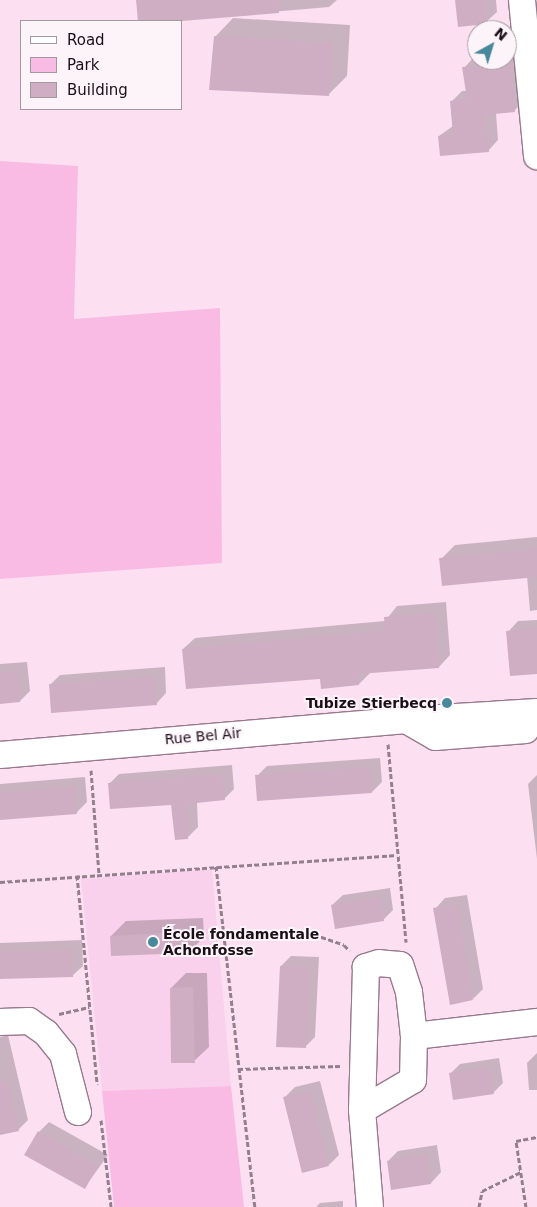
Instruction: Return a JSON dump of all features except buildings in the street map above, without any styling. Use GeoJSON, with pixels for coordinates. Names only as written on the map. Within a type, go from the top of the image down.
{"type":"FeatureCollection","features":[{"type":"Feature","properties":{"kind":"street"},"geometry":{"type":"LineString","coordinates":[[522,0],[537,156]]}},
{"type":"Feature","properties":{"kind":"street","name":"Rue Bel Air"},"geometry":{"type":"LineString","coordinates":[[0,755],[396,720],[537,712]]}},
{"type":"Feature","properties":{"kind":"street"},"geometry":{"type":"LineString","coordinates":[[396,720],[435,737],[537,729]]}},
{"type":"Feature","properties":{"kind":"street"},"geometry":{"type":"LineString","coordinates":[[362,1110],[413,1080],[414,1036],[409,992],[400,965],[379,963],[366,967],[365,1065],[362,1110],[370,1207]]}},
{"type":"Feature","properties":{"kind":"street"},"geometry":{"type":"LineString","coordinates":[[0,1022],[29,1021],[46,1033],[63,1054],[89,1112]]}},
{"type":"Feature","properties":{"kind":"street"},"geometry":{"type":"LineString","coordinates":[[414,1036],[537,1022]]}},
{"type":"Feature","properties":{"kind":"path"},"geometry":{"type":"LineString","coordinates":[[396,720],[397,855],[406,943],[400,965]]}},
{"type":"Feature","properties":{"kind":"path"},"geometry":{"type":"LineString","coordinates":[[89,747],[100,874]]}},
{"type":"Feature","properties":{"kind":"path"},"geometry":{"type":"LineString","coordinates":[[0,882],[77,875],[397,855]]}},
{"type":"Feature","properties":{"kind":"path"},"geometry":{"type":"LineString","coordinates":[[216,866],[255,1207]]}},
{"type":"Feature","properties":{"kind":"path"},"geometry":{"type":"LineString","coordinates":[[77,875],[98,1093]]}},
{"type":"Feature","properties":{"kind":"path"},"geometry":{"type":"LineString","coordinates":[[223,937],[307,932],[344,945],[366,967]]}},
{"type":"Feature","properties":{"kind":"path"},"geometry":{"type":"LineString","coordinates":[[238,1069],[365,1065]]}},
{"type":"Feature","properties":{"kind":"path"},"geometry":{"type":"LineString","coordinates":[[89,1112],[110,1207]]}},
{"type":"Feature","properties":{"kind":"path"},"geometry":{"type":"LineString","coordinates":[[526,1207],[516,1140],[537,1137]]}},
{"type":"Feature","properties":{"kind":"path"},"geometry":{"type":"LineString","coordinates":[[479,1207],[482,1191],[521,1172]]}},
{"type":"Feature","properties":{"kind":"shaded area","name":"École fondamentale Achonfosse"},"geometry":{"type":"Polygon","coordinates":[[[212,869],[231,1086],[102,1091],[81,879],[212,869]]]}},
{"type":"Feature","properties":{"kind":"green space"},"geometry":{"type":"Polygon","coordinates":[[[0,161],[78,166],[74,319],[220,308],[222,563],[0,579],[0,161]]]}},
{"type":"Feature","properties":{"kind":"green space"},"geometry":{"type":"Polygon","coordinates":[[[231,1086],[244,1207],[114,1207],[102,1091],[231,1086]]]}},
{"type":"Feature","properties":{"kind":"place","name":"Tubize Stierbecq"},"geometry":{"type":"Point","coordinates":[447,703]}},
{"type":"Feature","properties":{"kind":"place","name":"École fondamentale Achonfosse"},"geometry":{"type":"Point","coordinates":[153,942]}}]}
